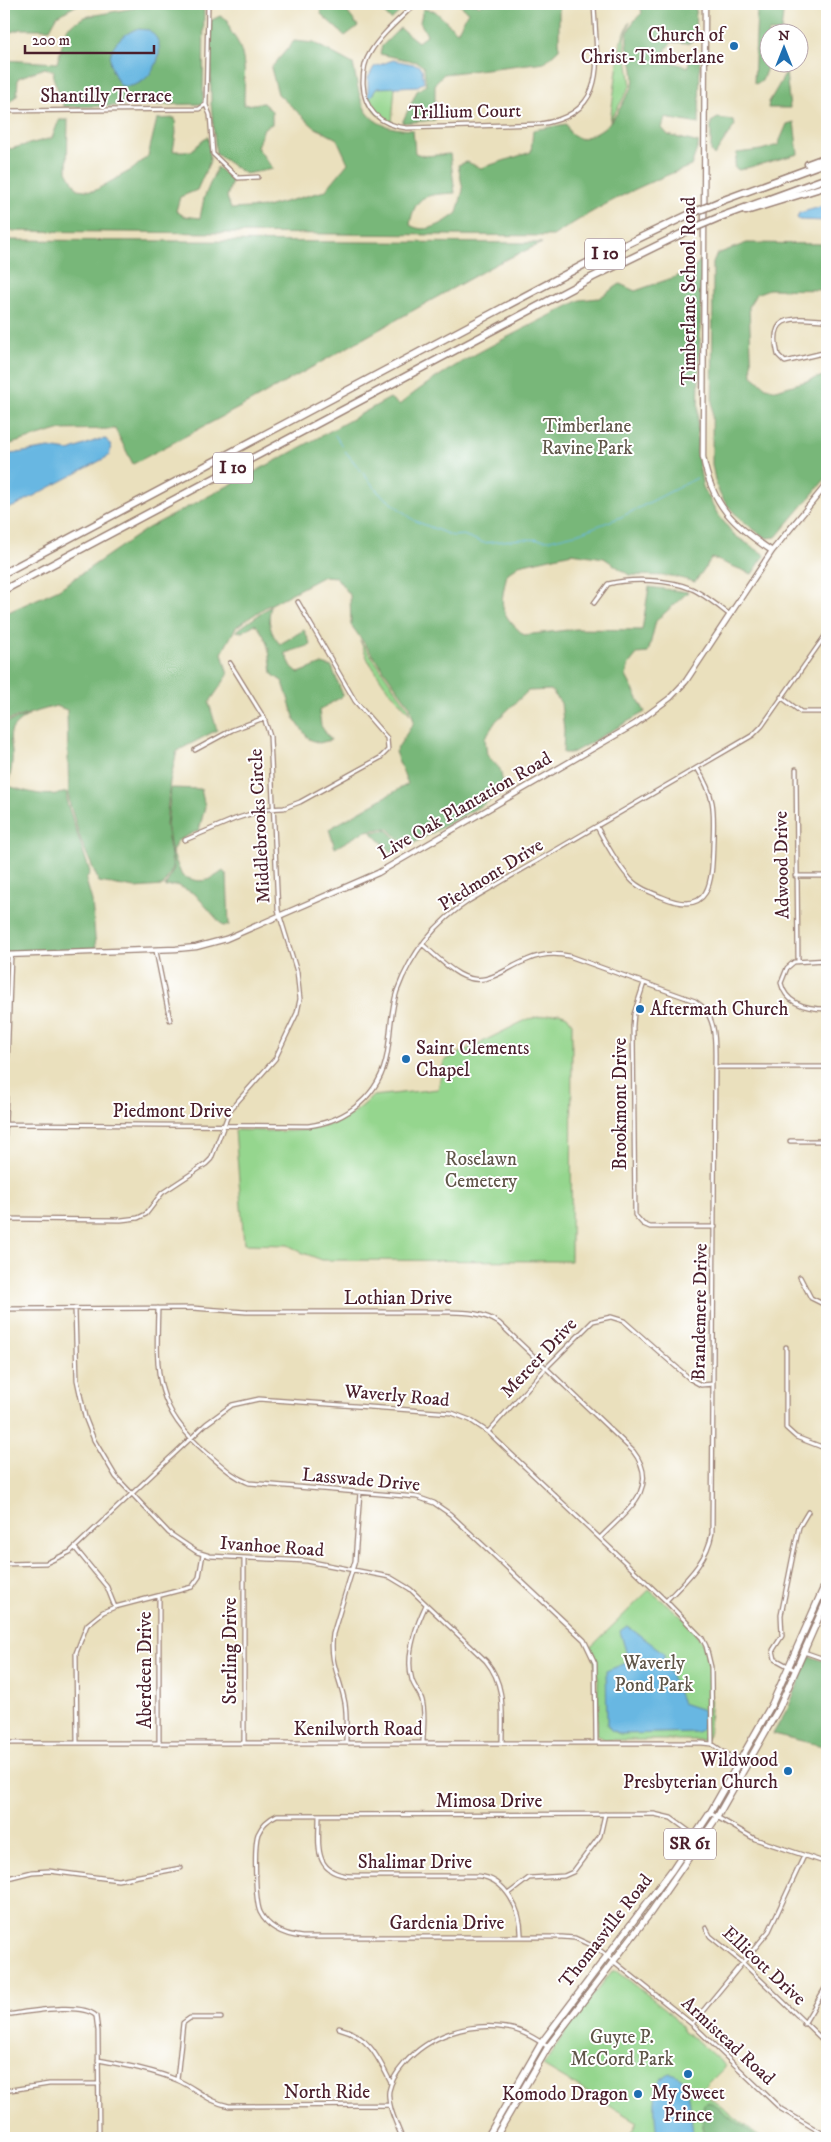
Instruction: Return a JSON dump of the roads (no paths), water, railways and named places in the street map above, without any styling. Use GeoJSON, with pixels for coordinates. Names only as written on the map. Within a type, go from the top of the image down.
{"type":"FeatureCollection","features":[{"type":"Feature","properties":{"kind":"highway"},"geometry":{"type":"LineString","coordinates":[[750,190],[827,157]]}},
{"type":"Feature","properties":{"kind":"highway","name":"I 10"},"geometry":{"type":"LineString","coordinates":[[4,573],[587,263],[720,201],[827,162]]}},
{"type":"Feature","properties":{"kind":"highway","name":"I 10"},"geometry":{"type":"LineString","coordinates":[[4,590],[608,269],[688,231],[827,178]]}},
{"type":"Feature","properties":{"kind":"highway"},"geometry":{"type":"LineString","coordinates":[[720,218],[827,186]]}},
{"type":"Feature","properties":{"kind":"main road","name":"Thomasville Road"},"geometry":{"type":"LineString","coordinates":[[486,2138],[542,2042],[672,1870],[710,1813],[762,1724],[827,1580]]}},
{"type":"Feature","properties":{"kind":"main road"},"geometry":{"type":"LineString","coordinates":[[820,1597],[827,1600]]}},
{"type":"Feature","properties":{"kind":"main road","name":"Thomasville Road"},"geometry":{"type":"LineString","coordinates":[[495,2138],[548,2047],[651,1912],[717,1817],[779,1708],[827,1600]]}},
{"type":"Feature","properties":{"kind":"street"},"geometry":{"type":"LineString","coordinates":[[208,4],[206,105],[210,115],[214,157],[238,178],[258,176]]}},
{"type":"Feature","properties":{"kind":"street","name":"Trillium Court"},"geometry":{"type":"LineString","coordinates":[[415,4],[371,51],[363,73],[365,96],[373,114],[386,123],[407,128],[540,124],[560,120],[574,114],[590,95],[596,76],[594,4]]}},
{"type":"Feature","properties":{"kind":"street","name":"Timberlane School Road"},"geometry":{"type":"LineString","coordinates":[[705,4],[703,457],[711,486],[722,508],[742,530],[772,551]]}},
{"type":"Feature","properties":{"kind":"street","name":"Shantilly Terrace"},"geometry":{"type":"LineString","coordinates":[[4,110],[200,109],[206,105]]}},
{"type":"Feature","properties":{"kind":"street"},"geometry":{"type":"LineString","coordinates":[[827,320],[786,320],[778,326],[776,335],[778,355],[785,362],[827,352]]}},
{"type":"Feature","properties":{"kind":"street","name":"Live Oak Plantation Road"},"geometry":{"type":"LineString","coordinates":[[4,955],[156,951],[204,946],[280,917],[404,859],[647,716],[670,698],[686,681],[772,551],[827,484]]}},
{"type":"Feature","properties":{"kind":"street"},"geometry":{"type":"LineString","coordinates":[[594,603],[608,584],[631,582],[664,583],[690,589],[730,615]]}},
{"type":"Feature","properties":{"kind":"street"},"geometry":{"type":"LineString","coordinates":[[185,840],[235,819],[284,808],[316,794],[380,758],[389,746],[384,733],[355,701],[298,602]]}},
{"type":"Feature","properties":{"kind":"street","name":"Piedmont Drive"},"geometry":{"type":"LineString","coordinates":[[4,1124],[317,1125],[343,1116],[361,1103],[373,1089],[382,1073],[387,1056],[391,1016],[397,992],[408,967],[422,944],[440,923],[458,908],[759,730],[827,633]]}},
{"type":"Feature","properties":{"kind":"street","name":"Middlebrooks Circle"},"geometry":{"type":"LineString","coordinates":[[4,1219],[121,1220],[143,1216],[162,1193],[206,1164],[214,1155],[223,1125],[234,1105],[276,1059],[297,1013],[300,998],[297,972],[280,917],[271,749],[264,718],[230,663]]}},
{"type":"Feature","properties":{"kind":"street"},"geometry":{"type":"LineString","coordinates":[[781,697],[801,712],[827,712]]}},
{"type":"Feature","properties":{"kind":"street"},"geometry":{"type":"LineString","coordinates":[[195,750],[232,730],[264,718]]}},
{"type":"Feature","properties":{"kind":"street"},"geometry":{"type":"LineString","coordinates":[[597,827],[627,876],[638,886],[673,902],[687,904],[697,902],[707,892],[712,879],[714,816],[710,790],[697,768]]}},
{"type":"Feature","properties":{"kind":"street","name":"Adwood Drive"},"geometry":{"type":"LineString","coordinates":[[796,769],[795,876],[798,960]]}},
{"type":"Feature","properties":{"kind":"street"},"geometry":{"type":"LineString","coordinates":[[795,876],[827,876]]}},
{"type":"Feature","properties":{"kind":"street"},"geometry":{"type":"LineString","coordinates":[[422,944],[459,974],[476,979],[494,978],[528,959],[554,954],[574,958],[644,983]]}},
{"type":"Feature","properties":{"kind":"street"},"geometry":{"type":"LineString","coordinates":[[156,951],[170,1020]]}},
{"type":"Feature","properties":{"kind":"street"},"geometry":{"type":"LineString","coordinates":[[4,1154],[11,955]]}},
{"type":"Feature","properties":{"kind":"street"},"geometry":{"type":"LineString","coordinates":[[827,960],[798,960],[788,968],[782,979],[782,988],[800,1006],[806,1009],[827,1009]]}},
{"type":"Feature","properties":{"kind":"street","name":"Brandemere Drive"},"geometry":{"type":"LineString","coordinates":[[644,983],[695,1001],[705,1010],[713,1024],[715,1067],[711,1540],[697,1568],[666,1601]]}},
{"type":"Feature","properties":{"kind":"street","name":"Brookmont Drive"},"geometry":{"type":"LineString","coordinates":[[644,983],[634,1014],[633,1026],[633,1208],[638,1220],[650,1227],[715,1227]]}},
{"type":"Feature","properties":{"kind":"street"},"geometry":{"type":"LineString","coordinates":[[715,1067],[827,1067]]}},
{"type":"Feature","properties":{"kind":"street"},"geometry":{"type":"LineString","coordinates":[[790,1142],[827,1142]]}},
{"type":"Feature","properties":{"kind":"street"},"geometry":{"type":"LineString","coordinates":[[800,1277],[811,1298],[827,1306]]}},
{"type":"Feature","properties":{"kind":"street","name":"Lothian Drive"},"geometry":{"type":"LineString","coordinates":[[4,1308],[158,1308],[246,1312],[471,1312],[487,1317],[499,1324],[632,1451],[642,1467],[645,1478],[642,1492],[600,1538]]}},
{"type":"Feature","properties":{"kind":"street","name":"Ivanhoe Road"},"geometry":{"type":"LineString","coordinates":[[75,1308],[77,1380],[85,1417],[108,1466],[131,1495],[169,1533],[203,1554],[244,1559],[294,1559],[353,1569],[396,1580],[410,1589],[486,1661],[496,1675],[501,1696],[502,1743]]}},
{"type":"Feature","properties":{"kind":"street","name":"Lasswade Drive"},"geometry":{"type":"LineString","coordinates":[[158,1308],[157,1352],[160,1385],[166,1403],[190,1439],[228,1471],[249,1483],[417,1497],[439,1506],[450,1514],[578,1632],[584,1640],[595,1663],[596,1743]]}},
{"type":"Feature","properties":{"kind":"street","name":"Mercer Drive"},"geometry":{"type":"LineString","coordinates":[[488,1432],[545,1369],[593,1321],[611,1317],[630,1324],[696,1383],[713,1384]]}},
{"type":"Feature","properties":{"kind":"street"},"geometry":{"type":"LineString","coordinates":[[786,1347],[786,1428],[796,1437],[827,1449]]}},
{"type":"Feature","properties":{"kind":"street","name":"Waverly Road"},"geometry":{"type":"LineString","coordinates":[[4,1564],[46,1563],[62,1557],[75,1548],[224,1409],[240,1402],[259,1400],[445,1412],[470,1420],[488,1432],[694,1628],[708,1651],[712,1667],[712,1744]]}},
{"type":"Feature","properties":{"kind":"street"},"geometry":{"type":"LineString","coordinates":[[346,1742],[345,1701],[335,1674],[331,1646],[353,1569],[360,1492]]}},
{"type":"Feature","properties":{"kind":"street"},"geometry":{"type":"LineString","coordinates":[[796,1670],[775,1659],[773,1650],[782,1636],[781,1616],[799,1527],[808,1512]]}},
{"type":"Feature","properties":{"kind":"street"},"geometry":{"type":"LineString","coordinates":[[75,1548],[107,1587],[115,1607]]}},
{"type":"Feature","properties":{"kind":"street"},"geometry":{"type":"LineString","coordinates":[[76,1743],[76,1653],[87,1626],[102,1612],[115,1607],[159,1597],[195,1585],[199,1577],[203,1554]]}},
{"type":"Feature","properties":{"kind":"street","name":"Sterling Drive"},"geometry":{"type":"LineString","coordinates":[[244,1559],[244,1742]]}},
{"type":"Feature","properties":{"kind":"street","name":"Aberdeen Drive"},"geometry":{"type":"LineString","coordinates":[[159,1597],[159,1743]]}},
{"type":"Feature","properties":{"kind":"street"},"geometry":{"type":"LineString","coordinates":[[423,1743],[424,1710],[422,1699],[412,1680],[410,1661],[412,1643],[426,1605]]}},
{"type":"Feature","properties":{"kind":"street"},"geometry":{"type":"LineString","coordinates":[[797,1648],[827,1660]]}},
{"type":"Feature","properties":{"kind":"street","name":"Kenilworth Road"},"geometry":{"type":"LineString","coordinates":[[4,1741],[11,1743],[712,1744]]}},
{"type":"Feature","properties":{"kind":"street"},"geometry":{"type":"LineString","coordinates":[[712,1744],[746,1768]]}},
{"type":"Feature","properties":{"kind":"street"},"geometry":{"type":"LineString","coordinates":[[710,1813],[755,1839],[827,1863]]}},
{"type":"Feature","properties":{"kind":"street"},"geometry":{"type":"LineString","coordinates":[[508,1894],[530,1878],[564,1876],[573,1872],[600,1836],[605,1814]]}},
{"type":"Feature","properties":{"kind":"street","name":"Mimosa Drive"},"geometry":{"type":"LineString","coordinates":[[276,1929],[260,1912],[258,1900],[257,1836],[262,1826],[269,1819],[277,1815],[605,1814],[663,1816],[678,1821],[702,1840]]}},
{"type":"Feature","properties":{"kind":"street","name":"Shalimar Drive"},"geometry":{"type":"LineString","coordinates":[[319,1815],[320,1856],[324,1864],[332,1872],[352,1876],[485,1876],[498,1884],[508,1894],[517,1909],[521,1937]]}},
{"type":"Feature","properties":{"kind":"street"},"geometry":{"type":"LineString","coordinates":[[692,2024],[769,1931],[804,1856]]}},
{"type":"Feature","properties":{"kind":"street"},"geometry":{"type":"LineString","coordinates":[[4,1879],[32,1872],[49,1871],[118,1880],[182,1868]]}},
{"type":"Feature","properties":{"kind":"street","name":"Ellicott Drive"},"geometry":{"type":"LineString","coordinates":[[706,1928],[710,1936],[743,1963],[804,2024],[827,2044]]}},
{"type":"Feature","properties":{"kind":"street","name":"Gardenia Drive"},"geometry":{"type":"LineString","coordinates":[[276,1929],[286,1935],[302,1937],[575,1938],[592,1945],[612,1962]]}},
{"type":"Feature","properties":{"kind":"street","name":"Armistead Road"},"geometry":{"type":"LineString","coordinates":[[612,1962],[692,2024],[769,2099],[792,2116],[827,2136]]}},
{"type":"Feature","properties":{"kind":"street"},"geometry":{"type":"LineString","coordinates":[[804,2024],[827,1984]]}},
{"type":"Feature","properties":{"kind":"street"},"geometry":{"type":"LineString","coordinates":[[4,2015],[43,2010],[85,2010],[96,2016],[99,2138]]}},
{"type":"Feature","properties":{"kind":"street"},"geometry":{"type":"LineString","coordinates":[[177,2080],[182,2023],[190,2018],[221,2018]]}},
{"type":"Feature","properties":{"kind":"street","name":"North Ride"},"geometry":{"type":"LineString","coordinates":[[98,2060],[177,2080],[214,2103],[228,2106],[390,2105],[391,2083],[400,2069],[420,2047],[447,2034],[476,2028],[499,2027],[519,2031],[548,2047]]}},
{"type":"Feature","properties":{"kind":"street"},"geometry":{"type":"LineString","coordinates":[[339,2028],[363,2038],[373,2048],[391,2083]]}},
{"type":"Feature","properties":{"kind":"street"},"geometry":{"type":"LineString","coordinates":[[4,2091],[49,2084],[99,2084]]}},
{"type":"Feature","properties":{"kind":"street"},"geometry":{"type":"LineString","coordinates":[[390,2105],[402,2138]]}},
{"type":"Feature","properties":{"kind":"water"},"geometry":{"type":"Polygon","coordinates":[[[136,29],[149,30],[157,39],[159,56],[151,73],[144,79],[137,84],[129,86],[120,85],[111,67],[111,52],[119,40],[136,29]]]}},
{"type":"Feature","properties":{"kind":"water"},"geometry":{"type":"Polygon","coordinates":[[[393,60],[418,65],[422,69],[424,82],[418,86],[377,88],[368,100],[368,78],[374,67],[393,60]]]}},
{"type":"Feature","properties":{"kind":"water"},"geometry":{"type":"Polygon","coordinates":[[[827,205],[827,221],[799,220],[797,218],[799,213],[827,205]]]}},
{"type":"Feature","properties":{"kind":"water"},"geometry":{"type":"Polygon","coordinates":[[[106,439],[111,446],[109,456],[13,507],[4,508],[4,455],[49,448],[69,451],[97,440],[106,439]]]}},
{"type":"Feature","properties":{"kind":"water"},"geometry":{"type":"Polygon","coordinates":[[[627,1626],[664,1653],[664,1659],[682,1703],[703,1710],[702,1728],[698,1732],[620,1734],[611,1730],[607,1724],[606,1671],[626,1663],[627,1655],[620,1631],[627,1626]]]}},
{"type":"Feature","properties":{"kind":"water"},"geometry":{"type":"Polygon","coordinates":[[[670,2073],[678,2076],[684,2082],[695,2138],[658,2138],[655,2122],[656,2092],[659,2083],[670,2073]]]}},
{"type":"Feature","properties":{"kind":"waterway"},"geometry":{"type":"LineString","coordinates":[[335,435],[342,446]]}},
{"type":"Feature","properties":{"kind":"waterway"},"geometry":{"type":"LineString","coordinates":[[345,451],[379,493],[415,521],[453,536],[463,535],[484,543],[521,539],[550,540],[579,533],[621,517],[697,478]]}},
{"type":"Feature","properties":{"kind":"place","name":"Church of Christ-Timberlane"},"geometry":{"type":"Point","coordinates":[734,46]}},
{"type":"Feature","properties":{"kind":"place","name":"Aftermath Church"},"geometry":{"type":"Point","coordinates":[640,1009]}},
{"type":"Feature","properties":{"kind":"place","name":"Saint Clements Chapel"},"geometry":{"type":"Point","coordinates":[406,1059]}},
{"type":"Feature","properties":{"kind":"place","name":"Wildwood Presbyterian Church"},"geometry":{"type":"Point","coordinates":[788,1771]}},
{"type":"Feature","properties":{"kind":"place","name":"My Sweet Prince"},"geometry":{"type":"Point","coordinates":[688,2074]}},
{"type":"Feature","properties":{"kind":"place","name":"Komodo Dragon"},"geometry":{"type":"Point","coordinates":[638,2094]}},
{"type":"Feature","properties":{"kind":"park label","name":"Timberlane Ravine Park"},"geometry":{"type":"Point","coordinates":[587,437]}},
{"type":"Feature","properties":{"kind":"park label","name":"Roselawn Cemetery"},"geometry":{"type":"Point","coordinates":[481,1170]}},
{"type":"Feature","properties":{"kind":"park label","name":"Waverly Pond Park"},"geometry":{"type":"Point","coordinates":[654,1674]}},
{"type":"Feature","properties":{"kind":"park label","name":"Guyte P. McCord Park"},"geometry":{"type":"Point","coordinates":[622,2048]}}]}
